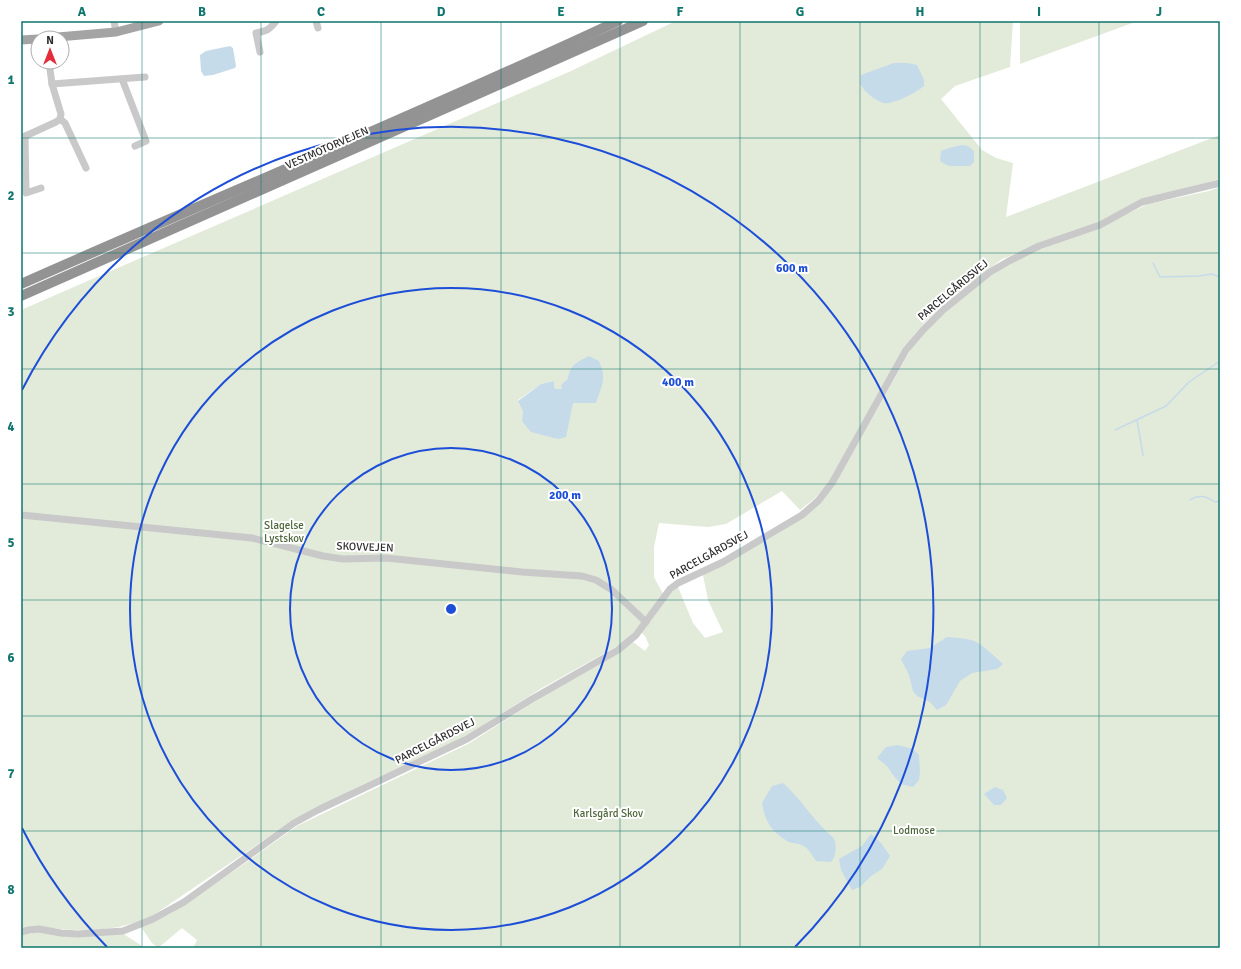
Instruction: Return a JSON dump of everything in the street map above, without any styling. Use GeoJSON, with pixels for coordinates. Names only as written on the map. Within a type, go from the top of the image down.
{"type":"FeatureCollection","features":[{"type":"Feature","properties":{"kind":"highway","name":"VESTMOTORVEJEN"},"geometry":{"type":"LineString","coordinates":[[21,284],[411,114],[618,21]]}},
{"type":"Feature","properties":{"kind":"highway","name":"VESTMOTORVEJEN"},"geometry":{"type":"LineString","coordinates":[[21,296],[643,21]]}},
{"type":"Feature","properties":{"kind":"main road"},"geometry":{"type":"LineString","coordinates":[[70,36],[116,32],[158,21]]}},
{"type":"Feature","properties":{"kind":"street"},"geometry":{"type":"LineString","coordinates":[[114,21],[116,32]]}},
{"type":"Feature","properties":{"kind":"street"},"geometry":{"type":"LineString","coordinates":[[260,52],[256,33],[270,29],[276,21]]}},
{"type":"Feature","properties":{"kind":"street"},"geometry":{"type":"LineString","coordinates":[[41,188],[26,194],[23,137],[60,119],[61,114],[52,84],[50,70]]}},
{"type":"Feature","properties":{"kind":"street"},"geometry":{"type":"LineString","coordinates":[[52,84],[145,77]]}},
{"type":"Feature","properties":{"kind":"street"},"geometry":{"type":"LineString","coordinates":[[122,79],[146,141],[135,146]]}},
{"type":"Feature","properties":{"kind":"street"},"geometry":{"type":"LineString","coordinates":[[60,119],[65,124],[86,168]]}},
{"type":"Feature","properties":{"kind":"street","name":"PARCELGÅRDSVEJ"},"geometry":{"type":"LineString","coordinates":[[21,932],[40,929],[61,933],[78,934],[123,931],[153,919],[184,902],[294,823],[318,810],[467,739],[532,699],[618,650],[636,636],[670,589],[678,583],[730,558],[802,515],[818,501],[832,483],[906,350],[943,310],[990,272],[1039,246],[1100,225],[1142,202],[1220,183]]}},
{"type":"Feature","properties":{"kind":"street","name":"SKOVVEJEN"},"geometry":{"type":"LineString","coordinates":[[21,515],[252,538],[323,556],[343,559],[386,558],[522,572],[582,576],[596,580],[612,590],[646,622]]}},
{"type":"Feature","properties":{"kind":"green space","name":"Slagelse Lystskov"},"geometry":{"type":"Polygon","coordinates":[[[676,21],[1013,21],[1010,67],[955,86],[941,99],[982,150],[996,158],[1013,163],[1006,217],[1220,135],[1220,179],[1139,200],[1100,222],[1002,259],[944,304],[924,323],[904,347],[830,481],[814,499],[800,510],[782,491],[726,524],[708,527],[659,523],[654,547],[654,577],[663,594],[638,628],[621,644],[542,688],[454,742],[366,783],[292,821],[152,916],[126,925],[99,929],[80,930],[36,927],[21,929],[21,310],[571,71],[676,21]],[[569,372],[563,389],[556,389],[554,387],[554,381],[541,384],[518,400],[524,411],[522,421],[558,439],[569,372]]]}},
{"type":"Feature","properties":{"kind":"green space"},"geometry":{"type":"Polygon","coordinates":[[[1021,21],[1138,21],[1020,64],[1021,21]]]}},
{"type":"Feature","properties":{"kind":"green space"},"geometry":{"type":"Polygon","coordinates":[[[1220,187],[1220,948],[193,948],[197,940],[182,928],[158,948],[152,943],[141,927],[168,915],[297,826],[468,744],[545,695],[602,663],[633,642],[645,651],[649,645],[645,636],[641,632],[666,597],[678,587],[693,623],[705,638],[723,632],[708,600],[703,575],[777,534],[803,517],[819,504],[834,486],[911,349],[932,324],[993,273],[1030,253],[1100,227],[1148,204],[1209,191],[1220,187]]]}},
{"type":"Feature","properties":{"kind":"green space"},"geometry":{"type":"Polygon","coordinates":[[[39,932],[71,937],[122,933],[142,946],[142,948],[21,948],[21,935],[39,932]]]}},
{"type":"Feature","properties":{"kind":"water"},"geometry":{"type":"Polygon","coordinates":[[[230,46],[233,48],[235,68],[213,75],[204,76],[201,71],[200,55],[206,51],[230,46]]]}},
{"type":"Feature","properties":{"kind":"water"},"geometry":{"type":"Polygon","coordinates":[[[894,63],[917,65],[924,80],[924,86],[911,95],[893,102],[884,103],[867,93],[862,87],[860,84],[861,75],[894,63]]]}},
{"type":"Feature","properties":{"kind":"water"},"geometry":{"type":"Polygon","coordinates":[[[962,145],[968,146],[974,151],[974,162],[970,166],[949,166],[941,162],[941,151],[962,145]]]}},
{"type":"Feature","properties":{"kind":"water"},"geometry":{"type":"Polygon","coordinates":[[[589,356],[599,361],[603,373],[602,387],[596,403],[573,403],[566,437],[558,439],[531,432],[522,421],[523,411],[518,401],[541,384],[554,381],[554,387],[556,389],[562,389],[561,386],[567,380],[572,368],[577,363],[589,356]]]}},
{"type":"Feature","properties":{"kind":"water"},"geometry":{"type":"Polygon","coordinates":[[[947,637],[963,638],[975,641],[1003,664],[997,669],[972,673],[960,681],[946,705],[937,710],[930,702],[917,696],[913,691],[909,675],[901,659],[907,651],[930,648],[947,637]]]}},
{"type":"Feature","properties":{"kind":"water"},"geometry":{"type":"Polygon","coordinates":[[[898,745],[913,749],[919,755],[919,780],[913,787],[901,784],[887,766],[877,758],[886,747],[898,745]]]}},
{"type":"Feature","properties":{"kind":"water"},"geometry":{"type":"Polygon","coordinates":[[[783,783],[834,839],[836,851],[831,862],[816,861],[805,847],[787,841],[770,825],[765,815],[762,803],[772,786],[783,783]]]}},
{"type":"Feature","properties":{"kind":"water"},"geometry":{"type":"Polygon","coordinates":[[[995,787],[1003,790],[1007,798],[1001,805],[994,805],[984,794],[995,787]]]}},
{"type":"Feature","properties":{"kind":"water"},"geometry":{"type":"Polygon","coordinates":[[[871,834],[881,843],[890,856],[882,869],[871,876],[860,887],[852,890],[841,870],[839,859],[862,846],[871,834]]]}},
{"type":"Feature","properties":{"kind":"waterway"},"geometry":{"type":"LineString","coordinates":[[1153,263],[1160,277],[1199,276],[1212,274],[1220,277]]}},
{"type":"Feature","properties":{"kind":"waterway"},"geometry":{"type":"LineString","coordinates":[[1115,430],[1166,406],[1189,382],[1220,361]]}},
{"type":"Feature","properties":{"kind":"waterway"},"geometry":{"type":"LineString","coordinates":[[1137,420],[1143,455]]}},
{"type":"Feature","properties":{"kind":"waterway"},"geometry":{"type":"LineString","coordinates":[[1190,500],[1202,496],[1215,502],[1220,501]]}},
{"type":"Feature","properties":{"kind":"park label","name":"Karlsgård Skov"},"geometry":{"type":"Point","coordinates":[608,813]}},
{"type":"Feature","properties":{"kind":"park label","name":"Lodmose"},"geometry":{"type":"Point","coordinates":[914,830]}}]}
